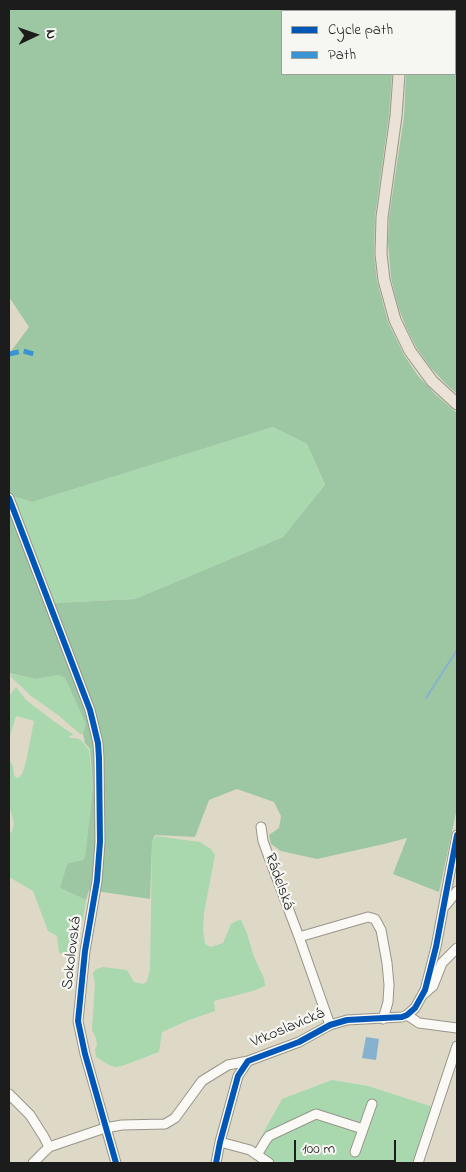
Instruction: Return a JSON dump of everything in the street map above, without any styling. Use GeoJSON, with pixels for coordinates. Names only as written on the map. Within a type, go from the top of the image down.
{"type":"FeatureCollection","features":[{"type":"Feature","properties":{"kind":"main road"},"geometry":{"type":"LineString","coordinates":[[399,75],[396,116],[382,217],[381,254],[384,280],[395,320],[410,351],[432,381],[457,404]]}},
{"type":"Feature","properties":{"kind":"street","name":"Sokolovská"},"geometry":{"type":"LineString","coordinates":[[9,498],[90,710],[98,743],[100,842],[97,881],[85,951],[78,1021],[105,1128],[116,1163]]}},
{"type":"Feature","properties":{"kind":"street","name":"Rádelská"},"geometry":{"type":"LineString","coordinates":[[261,826],[266,851],[330,1025]]}},
{"type":"Feature","properties":{"kind":"street"},"geometry":{"type":"LineString","coordinates":[[421,998],[436,947],[457,835]]}},
{"type":"Feature","properties":{"kind":"street"},"geometry":{"type":"LineString","coordinates":[[444,908],[457,891]]}},
{"type":"Feature","properties":{"kind":"street"},"geometry":{"type":"LineString","coordinates":[[299,937],[368,916],[374,919],[381,930],[387,963],[388,1002],[383,1019]]}},
{"type":"Feature","properties":{"kind":"street"},"geometry":{"type":"LineString","coordinates":[[457,948],[442,963],[432,986],[407,1016],[419,1023],[457,1028]]}},
{"type":"Feature","properties":{"kind":"street","name":"Vrkoslavická"},"geometry":{"type":"LineString","coordinates":[[216,1163],[238,1076],[248,1061],[299,1042],[330,1025],[348,1020],[407,1016]]}},
{"type":"Feature","properties":{"kind":"street"},"geometry":{"type":"LineString","coordinates":[[418,1163],[457,1046]]}},
{"type":"Feature","properties":{"kind":"street"},"geometry":{"type":"LineString","coordinates":[[33,1163],[49,1147],[105,1128],[122,1125],[165,1124],[175,1118],[202,1081],[228,1065],[248,1061]]}},
{"type":"Feature","properties":{"kind":"street"},"geometry":{"type":"LineString","coordinates":[[9,1094],[30,1115],[49,1147]]}},
{"type":"Feature","properties":{"kind":"street"},"geometry":{"type":"LineString","coordinates":[[355,1152],[372,1104]]}},
{"type":"Feature","properties":{"kind":"street"},"geometry":{"type":"LineString","coordinates":[[257,1155],[269,1136],[316,1114],[363,1129]]}},
{"type":"Feature","properties":{"kind":"street"},"geometry":{"type":"LineString","coordinates":[[220,1142],[250,1150],[269,1163]]}},
{"type":"Feature","properties":{"kind":"green space"},"geometry":{"type":"Polygon","coordinates":[[[9,9],[385,9],[281,10],[281,75],[392,75],[389,115],[375,216],[374,254],[377,281],[388,322],[404,355],[418,376],[457,413],[457,808],[439,892],[393,874],[407,838],[317,859],[281,851],[271,844],[269,835],[279,828],[281,816],[274,802],[237,789],[209,800],[195,837],[155,835],[152,842],[150,899],[89,890],[86,900],[60,888],[67,865],[83,860],[85,857],[93,787],[90,749],[85,743],[83,734],[86,724],[65,678],[58,675],[36,679],[9,673],[9,354],[29,327],[9,297],[9,9]],[[273,427],[32,502],[13,496],[55,603],[135,599],[283,537],[325,485],[307,444],[273,427]]]}},
{"type":"Feature","properties":{"kind":"green space"},"geometry":{"type":"Polygon","coordinates":[[[457,9],[457,394],[430,367],[416,347],[406,327],[398,306],[391,278],[388,242],[389,217],[404,117],[406,75],[456,75],[456,10],[400,10],[457,9]]]}},
{"type":"Feature","properties":{"kind":"green space"},"geometry":{"type":"Polygon","coordinates":[[[273,427],[307,444],[325,486],[283,537],[135,599],[55,603],[13,496],[32,502],[273,427]]]}},
{"type":"Feature","properties":{"kind":"green space"},"geometry":{"type":"Polygon","coordinates":[[[12,674],[36,679],[58,675],[65,678],[87,724],[83,734],[80,734],[58,715],[31,696],[10,676],[12,674]]]}},
{"type":"Feature","properties":{"kind":"green space"},"geometry":{"type":"Polygon","coordinates":[[[16,687],[26,700],[74,735],[69,736],[70,738],[81,740],[89,750],[93,787],[85,857],[83,860],[69,863],[60,888],[86,900],[83,920],[75,930],[67,954],[59,953],[57,936],[48,931],[33,891],[9,877],[9,835],[14,823],[9,805],[9,759],[13,766],[14,776],[18,778],[22,774],[26,762],[34,721],[16,716],[9,739],[9,696],[16,687]]]}},
{"type":"Feature","properties":{"kind":"green space"},"geometry":{"type":"Polygon","coordinates":[[[156,836],[200,842],[211,849],[215,855],[204,913],[203,930],[205,944],[211,947],[223,943],[231,924],[241,920],[254,957],[264,978],[265,986],[214,1001],[215,1011],[162,1032],[159,1052],[115,1067],[96,1057],[96,1038],[92,1030],[95,984],[93,973],[96,969],[103,967],[127,970],[134,982],[144,984],[147,981],[150,970],[152,842],[156,836]]]}},
{"type":"Feature","properties":{"kind":"green space"},"geometry":{"type":"Polygon","coordinates":[[[332,1080],[368,1086],[433,1107],[414,1163],[276,1163],[255,1148],[282,1099],[332,1080]]]}},
{"type":"Feature","properties":{"kind":"water"},"geometry":{"type":"Polygon","coordinates":[[[366,1037],[379,1039],[376,1060],[362,1058],[366,1037]]]}},
{"type":"Feature","properties":{"kind":"waterway"},"geometry":{"type":"LineString","coordinates":[[426,698],[457,650]]}},
{"type":"Feature","properties":{"kind":"marked path"},"geometry":{"type":"LineString","coordinates":[[9,354],[23,351],[37,355]]}},
{"type":"Feature","properties":{"kind":"cycle path"},"geometry":{"type":"LineString","coordinates":[[9,498],[90,710],[98,743],[100,842],[97,881],[85,951],[78,1021],[85,1054],[116,1163]]}},
{"type":"Feature","properties":{"kind":"cycle path"},"geometry":{"type":"LineString","coordinates":[[216,1163],[238,1076],[248,1061],[299,1042],[330,1025],[347,1020],[402,1017],[415,1008],[425,990],[436,947],[457,835]]}}]}
